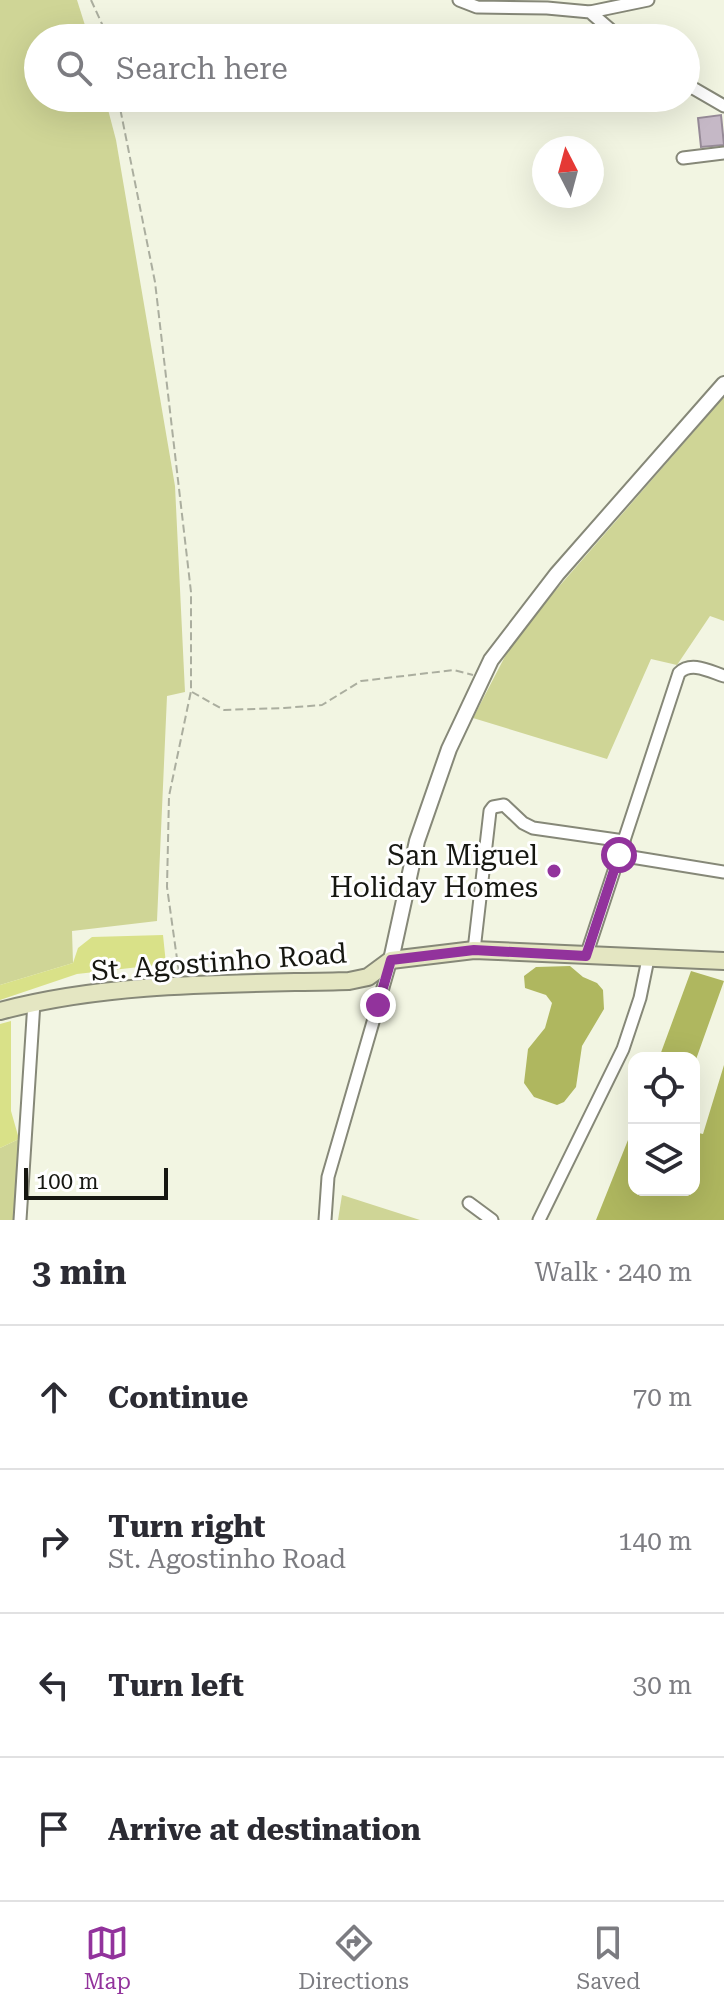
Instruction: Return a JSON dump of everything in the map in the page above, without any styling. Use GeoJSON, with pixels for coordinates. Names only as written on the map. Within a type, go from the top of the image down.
{"type":"FeatureCollection","features":[{"type":"Feature","properties":{"kind":"main road","name":"St. Agostinho Road"},"geometry":{"type":"LineString","coordinates":[[0,1011],[34,1002],[181,986],[349,981],[368,977],[391,960],[474,950],[724,961]]}},
{"type":"Feature","properties":{"kind":"street"},"geometry":{"type":"LineString","coordinates":[[459,0],[477,7],[575,6],[590,12],[604,24]]}},
{"type":"Feature","properties":{"kind":"street"},"geometry":{"type":"LineString","coordinates":[[590,12],[648,0]]}},
{"type":"Feature","properties":{"kind":"street"},"geometry":{"type":"LineString","coordinates":[[700,92],[724,106]]}},
{"type":"Feature","properties":{"kind":"street"},"geometry":{"type":"LineString","coordinates":[[683,158],[724,153]]}},
{"type":"Feature","properties":{"kind":"street"},"geometry":{"type":"LineString","coordinates":[[325,1220],[328,1177],[391,960],[417,841],[449,749],[491,660],[557,574],[724,384]]}},
{"type":"Feature","properties":{"kind":"street"},"geometry":{"type":"LineString","coordinates":[[586,956],[679,673],[685,668],[694,667],[724,676]]}},
{"type":"Feature","properties":{"kind":"street"},"geometry":{"type":"LineString","coordinates":[[474,950],[490,811],[493,807],[504,805],[533,828],[624,841]]}},
{"type":"Feature","properties":{"kind":"street"},"geometry":{"type":"LineString","coordinates":[[619,855],[724,872]]}},
{"type":"Feature","properties":{"kind":"street"},"geometry":{"type":"LineString","coordinates":[[539,1220],[623,1049],[640,998],[648,959]]}},
{"type":"Feature","properties":{"kind":"street"},"geometry":{"type":"LineString","coordinates":[[20,1220],[34,1002]]}},
{"type":"Feature","properties":{"kind":"street"},"geometry":{"type":"LineString","coordinates":[[469,1203],[492,1220]]}},
{"type":"Feature","properties":{"kind":"path"},"geometry":{"type":"LineString","coordinates":[[91,0],[102,24]]}},
{"type":"Feature","properties":{"kind":"path"},"geometry":{"type":"LineString","coordinates":[[121,112],[155,282],[191,592],[191,691],[169,796],[167,887],[181,986]]}},
{"type":"Feature","properties":{"kind":"path"},"geometry":{"type":"LineString","coordinates":[[191,691],[224,710],[284,708],[322,705],[361,681],[454,670],[483,677]]}},
{"type":"Feature","properties":{"kind":"shaded area"},"geometry":{"type":"Polygon","coordinates":[[[0,0],[77,0],[85,24],[24,24],[24,112],[109,112],[175,486],[185,692],[167,696],[157,921],[72,931],[73,963],[0,985],[0,0]]]}},
{"type":"Feature","properties":{"kind":"shaded area"},"geometry":{"type":"Polygon","coordinates":[[[724,397],[724,621],[710,616],[677,665],[651,659],[607,759],[473,718],[515,637],[724,397]]]}},
{"type":"Feature","properties":{"kind":"shaded area"},"geometry":{"type":"Polygon","coordinates":[[[163,935],[166,964],[77,974],[0,1000],[0,985],[73,963],[78,948],[92,937],[163,935]]]}},
{"type":"Feature","properties":{"kind":"shaded area"},"geometry":{"type":"Polygon","coordinates":[[[570,966],[603,990],[604,1009],[582,1046],[576,1087],[564,1102],[557,1105],[534,1097],[524,1083],[528,1049],[545,1028],[552,1003],[546,995],[525,988],[524,976],[536,967],[570,966]]]}},
{"type":"Feature","properties":{"kind":"shaded area"},"geometry":{"type":"Polygon","coordinates":[[[691,971],[724,981],[699,1052],[661,1052],[691,971]]]}},
{"type":"Feature","properties":{"kind":"shaded area"},"geometry":{"type":"Polygon","coordinates":[[[11,1021],[11,1111],[19,1139],[0,1148],[0,1024],[11,1021]]]}},
{"type":"Feature","properties":{"kind":"shaded area"},"geometry":{"type":"Polygon","coordinates":[[[724,1065],[724,1220],[596,1220],[628,1140],[628,1196],[700,1196],[700,1133],[703,1134],[724,1065]]]}},
{"type":"Feature","properties":{"kind":"shaded area"},"geometry":{"type":"Polygon","coordinates":[[[19,1139],[14,1220],[0,1220],[0,1148],[19,1139]]]}},
{"type":"Feature","properties":{"kind":"shaded area"},"geometry":{"type":"Polygon","coordinates":[[[342,1195],[420,1220],[338,1220],[342,1195]]]}},
{"type":"Feature","properties":{"kind":"building"},"geometry":{"type":"Polygon","coordinates":[[[721,115],[724,145],[701,147],[698,118],[721,115]]]}},
{"type":"Feature","properties":{"kind":"place","name":"San Miguel Holiday Homes"},"geometry":{"type":"Point","coordinates":[554,871]}},
{"type":"Feature","properties":{"kind":"route"},"geometry":{"type":"LineString","coordinates":[[378,1005],[391,960],[474,950],[586,956],[619,855]]}}]}
